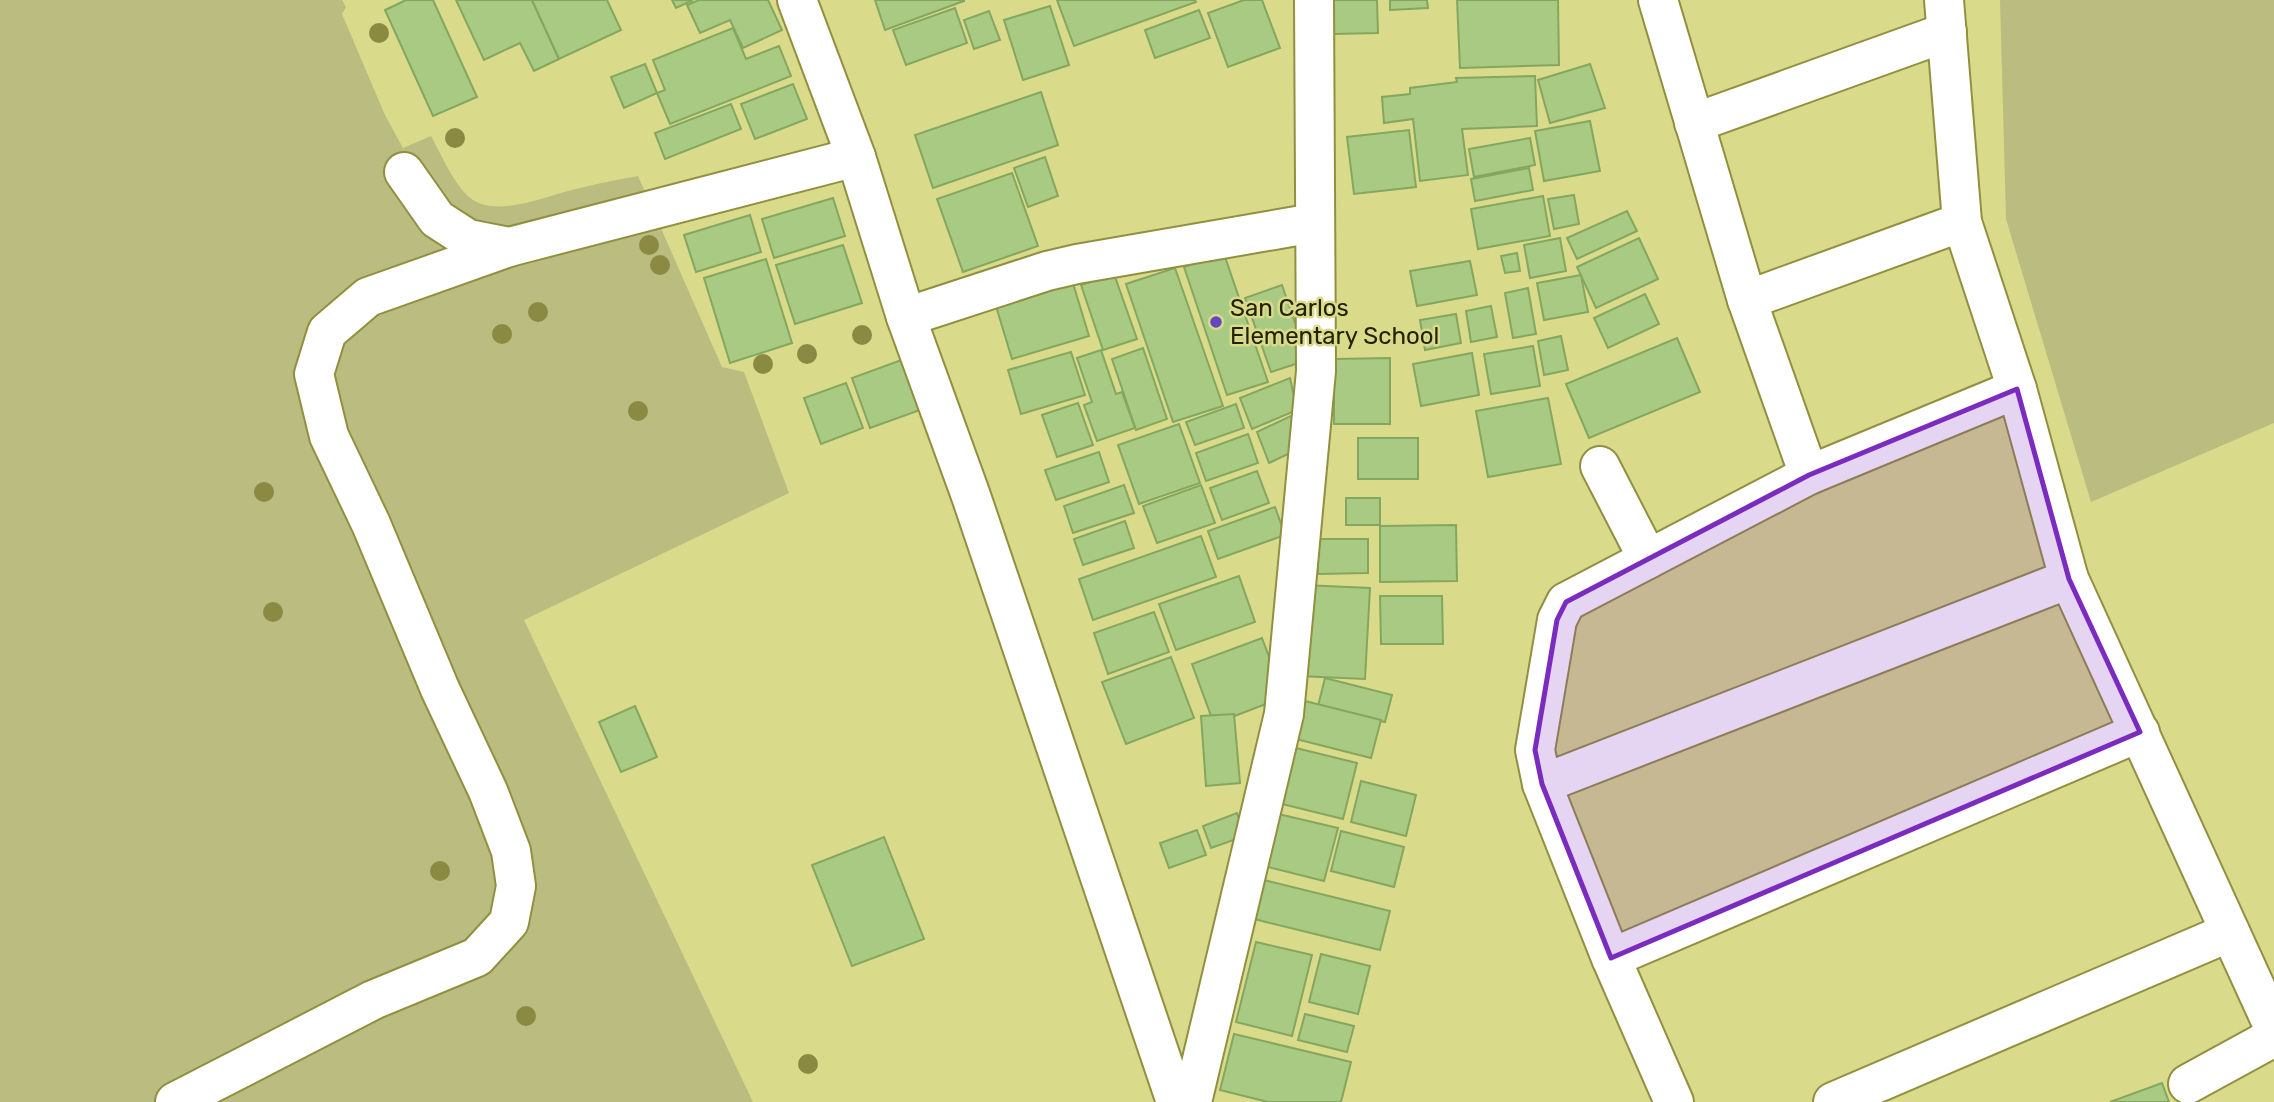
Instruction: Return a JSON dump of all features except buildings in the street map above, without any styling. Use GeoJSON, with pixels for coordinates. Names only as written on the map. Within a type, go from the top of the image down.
{"type":"FeatureCollection","features":[{"type":"Feature","properties":{"kind":"street"},"geometry":{"type":"LineString","coordinates":[[797,0],[856,158],[906,317],[971,496],[1176,1102]]}},
{"type":"Feature","properties":{"kind":"street"},"geometry":{"type":"LineString","coordinates":[[1192,1102],[1284,714],[1316,371],[1314,0]]}},
{"type":"Feature","properties":{"kind":"street"},"geometry":{"type":"LineString","coordinates":[[1658,0],[1747,300],[1809,475]]}},
{"type":"Feature","properties":{"kind":"street"},"geometry":{"type":"LineString","coordinates":[[1694,124],[1946,16],[1962,222],[2017,389],[2069,579],[2274,1028]]}},
{"type":"Feature","properties":{"kind":"street"},"geometry":{"type":"LineString","coordinates":[[175,1102],[373,1000],[477,957],[509,922],[516,886],[511,851],[488,791],[440,689],[371,524],[329,436],[314,374],[327,332],[368,297],[509,247],[856,158]]}},
{"type":"Feature","properties":{"kind":"street"},"geometry":{"type":"LineString","coordinates":[[404,172],[437,219],[468,239],[509,247]]}},
{"type":"Feature","properties":{"kind":"street"},"geometry":{"type":"LineString","coordinates":[[1747,300],[1962,222]]}},
{"type":"Feature","properties":{"kind":"street"},"geometry":{"type":"LineString","coordinates":[[906,317],[1047,271],[1077,264],[1314,223]]}},
{"type":"Feature","properties":{"kind":"street"},"geometry":{"type":"LineString","coordinates":[[1674,1102],[1611,958],[1542,784],[1535,750],[1557,620],[1566,603],[1809,475],[2017,389]]}},
{"type":"Feature","properties":{"kind":"street"},"geometry":{"type":"LineString","coordinates":[[1600,466],[1648,559]]}},
{"type":"Feature","properties":{"kind":"street"},"geometry":{"type":"LineString","coordinates":[[1542,784],[2069,579]]}},
{"type":"Feature","properties":{"kind":"street"},"geometry":{"type":"LineString","coordinates":[[1611,958],[2140,732]]}},
{"type":"Feature","properties":{"kind":"street"},"geometry":{"type":"LineString","coordinates":[[1833,1102],[2230,932]]}},
{"type":"Feature","properties":{"kind":"street"},"geometry":{"type":"LineString","coordinates":[[2188,1084],[2274,1037]]}},
{"type":"Feature","properties":{"kind":"highlighted area"},"geometry":{"type":"Polygon","coordinates":[[[2017,389],[2069,579],[2140,732],[1611,958],[1542,784],[1535,750],[1557,620],[1566,602],[1809,475],[2017,389]]]}},
{"type":"Feature","properties":{"kind":"green space"},"geometry":{"type":"Polygon","coordinates":[[[0,0],[342,0],[346,7],[342,14],[385,115],[403,148],[431,136],[455,180],[473,200],[483,204],[507,206],[638,176],[722,367],[744,372],[789,493],[524,620],[753,1102],[0,1102],[0,0]]]}},
{"type":"Feature","properties":{"kind":"green space"},"geometry":{"type":"Polygon","coordinates":[[[2000,0],[2274,0],[2274,423],[2091,502],[2006,219],[2000,0]]]}},
{"type":"Feature","properties":{"kind":"place","name":"San Carlos Elementary School"},"geometry":{"type":"Point","coordinates":[1216,322]}}]}
